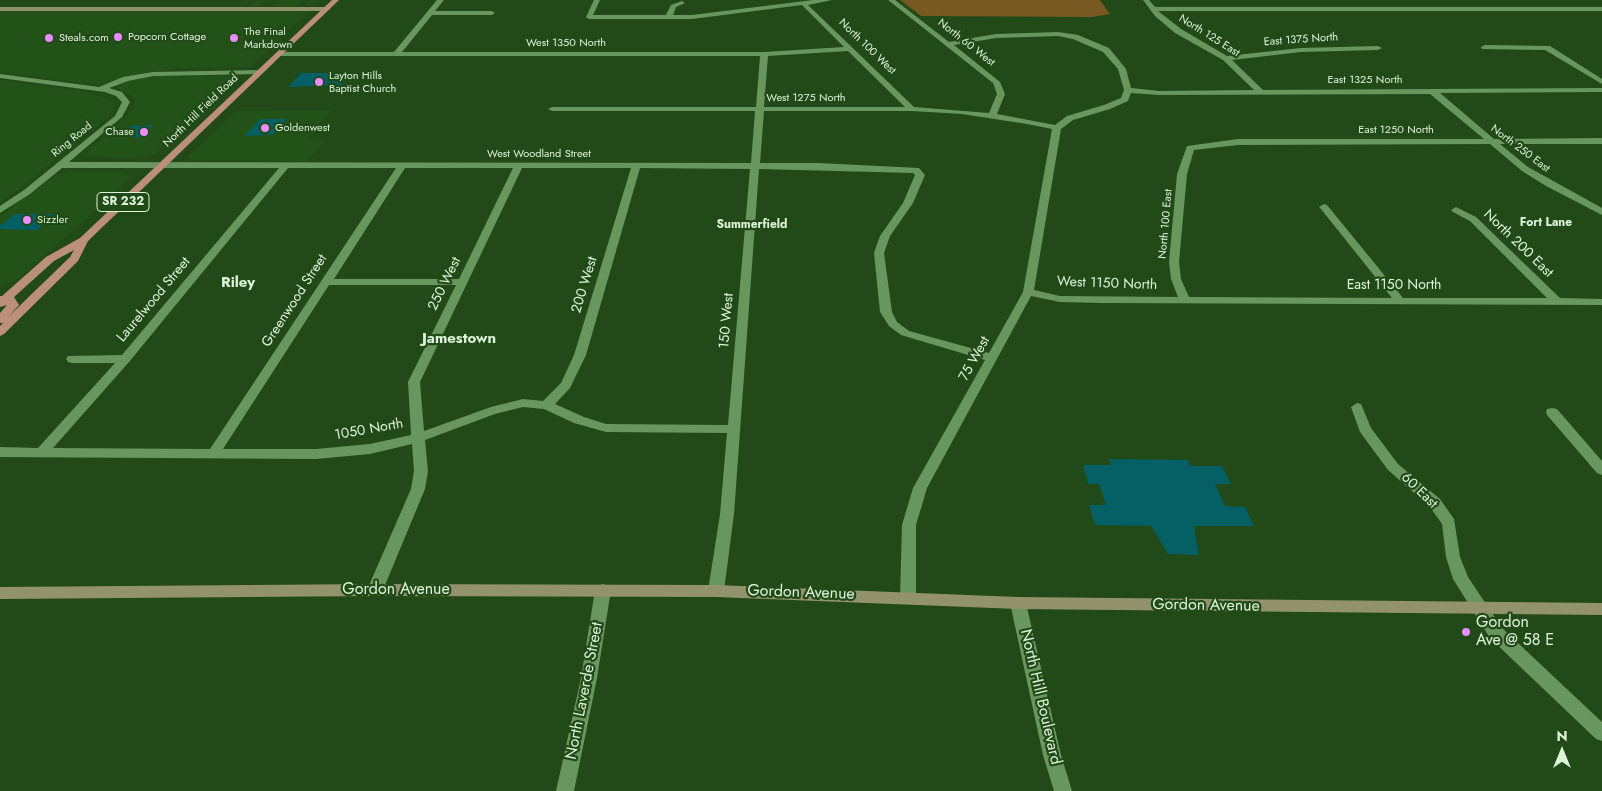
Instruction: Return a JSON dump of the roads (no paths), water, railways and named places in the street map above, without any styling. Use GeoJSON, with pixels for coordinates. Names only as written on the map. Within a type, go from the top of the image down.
{"type":"FeatureCollection","features":[{"type":"Feature","properties":{"kind":"main road","name":"North Hill Field Road"},"geometry":{"type":"LineString","coordinates":[[84,240],[336,0]]}},
{"type":"Feature","properties":{"kind":"main road"},"geometry":{"type":"LineString","coordinates":[[0,9],[327,9]]}},
{"type":"Feature","properties":{"kind":"main road","name":"SR 232"},"geometry":{"type":"LineString","coordinates":[[2,301],[50,259],[84,240]]}},
{"type":"Feature","properties":{"kind":"main road","name":"SR 232"},"geometry":{"type":"LineString","coordinates":[[0,332],[74,259],[84,240]]}},
{"type":"Feature","properties":{"kind":"main road"},"geometry":{"type":"LineString","coordinates":[[0,320],[13,306],[11,301],[2,301]]}},
{"type":"Feature","properties":{"kind":"main road","name":"Gordon Avenue"},"geometry":{"type":"LineString","coordinates":[[0,593],[375,590],[716,591],[1018,603],[1602,609]]}},
{"type":"Feature","properties":{"kind":"street"},"geometry":{"type":"LineString","coordinates":[[397,54],[442,0]]}},
{"type":"Feature","properties":{"kind":"street"},"geometry":{"type":"LineString","coordinates":[[597,0],[589,17],[692,17],[829,0]]}},
{"type":"Feature","properties":{"kind":"street","name":"North 60 West"},"geometry":{"type":"LineString","coordinates":[[891,0],[996,82],[1000,87],[1001,94],[992,116]]}},
{"type":"Feature","properties":{"kind":"street","name":"North 125 East"},"geometry":{"type":"LineString","coordinates":[[1146,0],[1178,31],[1226,58],[1261,92]]}},
{"type":"Feature","properties":{"kind":"street"},"geometry":{"type":"LineString","coordinates":[[1241,0],[1250,9]]}},
{"type":"Feature","properties":{"kind":"street"},"geometry":{"type":"LineString","coordinates":[[1334,0],[1345,9]]}},
{"type":"Feature","properties":{"kind":"street"},"geometry":{"type":"LineString","coordinates":[[1429,0],[1441,9]]}},
{"type":"Feature","properties":{"kind":"street"},"geometry":{"type":"LineString","coordinates":[[1527,0],[1542,9]]}},
{"type":"Feature","properties":{"kind":"street"},"geometry":{"type":"LineString","coordinates":[[669,17],[674,6],[682,3]]}},
{"type":"Feature","properties":{"kind":"street","name":"North 100 West"},"geometry":{"type":"LineString","coordinates":[[803,3],[912,109]]}},
{"type":"Feature","properties":{"kind":"street"},"geometry":{"type":"LineString","coordinates":[[1153,8],[1602,9]]}},
{"type":"Feature","properties":{"kind":"street"},"geometry":{"type":"LineString","coordinates":[[432,12],[492,13]]}},
{"type":"Feature","properties":{"kind":"street"},"geometry":{"type":"LineString","coordinates":[[948,44],[1004,35],[1058,34],[1075,37],[1106,50],[1115,58],[1122,69],[1128,90],[1125,99],[1107,107],[1070,118],[1058,128]]}},
{"type":"Feature","properties":{"kind":"street"},"geometry":{"type":"LineString","coordinates":[[1485,47],[1547,48],[1602,82]]}},
{"type":"Feature","properties":{"kind":"street","name":"West 1350 North"},"geometry":{"type":"LineString","coordinates":[[280,54],[764,54],[802,53],[851,48]]}},
{"type":"Feature","properties":{"kind":"street","name":"East 1375 North"},"geometry":{"type":"LineString","coordinates":[[1226,58],[1301,50],[1378,48]]}},
{"type":"Feature","properties":{"kind":"street","name":"150 West"},"geometry":{"type":"LineString","coordinates":[[716,591],[727,514],[764,54]]}},
{"type":"Feature","properties":{"kind":"street","name":"Ring Road"},"geometry":{"type":"LineString","coordinates":[[99,89],[126,79],[153,74],[260,72]]}},
{"type":"Feature","properties":{"kind":"street","name":"Ring Road"},"geometry":{"type":"LineString","coordinates":[[0,76],[99,89],[116,93],[123,97],[126,102],[124,110],[118,117],[0,210]]}},
{"type":"Feature","properties":{"kind":"street","name":"East 1325 North"},"geometry":{"type":"LineString","coordinates":[[1128,90],[1159,93],[1602,90]]}},
{"type":"Feature","properties":{"kind":"street","name":"North 250 East"},"geometry":{"type":"LineString","coordinates":[[1433,92],[1490,141],[1549,184],[1602,212]]}},
{"type":"Feature","properties":{"kind":"street","name":"West 1275 North"},"geometry":{"type":"LineString","coordinates":[[552,109],[912,109],[992,116],[1058,128]]}},
{"type":"Feature","properties":{"kind":"street","name":"75 West"},"geometry":{"type":"LineString","coordinates":[[908,598],[909,524],[920,488],[1028,292],[1058,128]]}},
{"type":"Feature","properties":{"kind":"street","name":"East 1250 North"},"geometry":{"type":"LineString","coordinates":[[1190,148],[1238,142],[1602,140]]}},
{"type":"Feature","properties":{"kind":"street","name":"North 100 East"},"geometry":{"type":"LineString","coordinates":[[1185,301],[1176,279],[1174,262],[1182,174],[1190,148]]}},
{"type":"Feature","properties":{"kind":"street","name":"West Woodland Street"},"geometry":{"type":"LineString","coordinates":[[59,165],[756,166],[916,170],[920,175],[908,204],[885,236],[879,253],[886,312],[894,324],[905,333],[993,358]]}},
{"type":"Feature","properties":{"kind":"street","name":"Laurelwood Street"},"geometry":{"type":"LineString","coordinates":[[42,452],[125,359],[286,165]]}},
{"type":"Feature","properties":{"kind":"street","name":"Greenwood Street"},"geometry":{"type":"LineString","coordinates":[[213,454],[403,165]]}},
{"type":"Feature","properties":{"kind":"street","name":"250 West"},"geometry":{"type":"LineString","coordinates":[[375,590],[418,490],[420,471],[414,382],[520,166]]}},
{"type":"Feature","properties":{"kind":"street","name":"200 West"},"geometry":{"type":"LineString","coordinates":[[546,405],[566,385],[580,355],[636,166]]}},
{"type":"Feature","properties":{"kind":"street"},"geometry":{"type":"LineString","coordinates":[[1324,207],[1401,302]]}},
{"type":"Feature","properties":{"kind":"street","name":"North 200 East"},"geometry":{"type":"LineString","coordinates":[[1456,210],[1473,219],[1557,302]]}},
{"type":"Feature","properties":{"kind":"street"},"geometry":{"type":"LineString","coordinates":[[326,282],[463,282]]}},
{"type":"Feature","properties":{"kind":"street","name":"West 1150 North"},"geometry":{"type":"LineString","coordinates":[[1028,292],[1060,298],[1185,301]]}},
{"type":"Feature","properties":{"kind":"street","name":"East 1150 North"},"geometry":{"type":"LineString","coordinates":[[1185,301],[1602,302]]}},
{"type":"Feature","properties":{"kind":"street"},"geometry":{"type":"LineString","coordinates":[[72,359],[125,359]]}},
{"type":"Feature","properties":{"kind":"street","name":"1050 North"},"geometry":{"type":"LineString","coordinates":[[0,452],[316,454],[370,449],[417,438],[491,411],[523,403],[546,405],[579,420],[606,428],[734,429]]}},
{"type":"Feature","properties":{"kind":"street","name":"60 East"},"geometry":{"type":"LineString","coordinates":[[1357,407],[1365,429],[1394,467],[1435,503],[1449,523],[1453,557],[1461,579],[1496,633],[1602,733]]}},
{"type":"Feature","properties":{"kind":"street"},"geometry":{"type":"LineString","coordinates":[[1552,412],[1602,470]]}},
{"type":"Feature","properties":{"kind":"street","name":"North Laverde Street"},"geometry":{"type":"LineString","coordinates":[[565,791],[589,678],[603,590]]}},
{"type":"Feature","properties":{"kind":"street","name":"North Hill Boulevard"},"geometry":{"type":"LineString","coordinates":[[1018,603],[1052,755],[1063,791]]}},
{"type":"Feature","properties":{"kind":"place","name":"Popcorn Cottage"},"geometry":{"type":"Point","coordinates":[118,37]}},
{"type":"Feature","properties":{"kind":"place","name":"Steals.com"},"geometry":{"type":"Point","coordinates":[49,38]}},
{"type":"Feature","properties":{"kind":"place","name":"The Final Markdown"},"geometry":{"type":"Point","coordinates":[234,38]}},
{"type":"Feature","properties":{"kind":"place","name":"Layton Hills Baptist Church"},"geometry":{"type":"Point","coordinates":[319,82]}},
{"type":"Feature","properties":{"kind":"place","name":"Goldenwest"},"geometry":{"type":"Point","coordinates":[265,128]}},
{"type":"Feature","properties":{"kind":"place","name":"Chase"},"geometry":{"type":"Point","coordinates":[144,132]}},
{"type":"Feature","properties":{"kind":"place","name":"Sizzler"},"geometry":{"type":"Point","coordinates":[27,220]}},
{"type":"Feature","properties":{"kind":"place","name":"Gordon Ave @ 58 E"},"geometry":{"type":"Point","coordinates":[1466,632]}},
{"type":"Feature","properties":{"kind":"district","name":"Fort Lane"},"geometry":{"type":"Point","coordinates":[1546,223]}},
{"type":"Feature","properties":{"kind":"district","name":"Summerfield"},"geometry":{"type":"Point","coordinates":[752,225]}},
{"type":"Feature","properties":{"kind":"district","name":"Riley"},"geometry":{"type":"Point","coordinates":[238,283]}},
{"type":"Feature","properties":{"kind":"district","name":"Jamestown"},"geometry":{"type":"Point","coordinates":[459,339]}}]}
